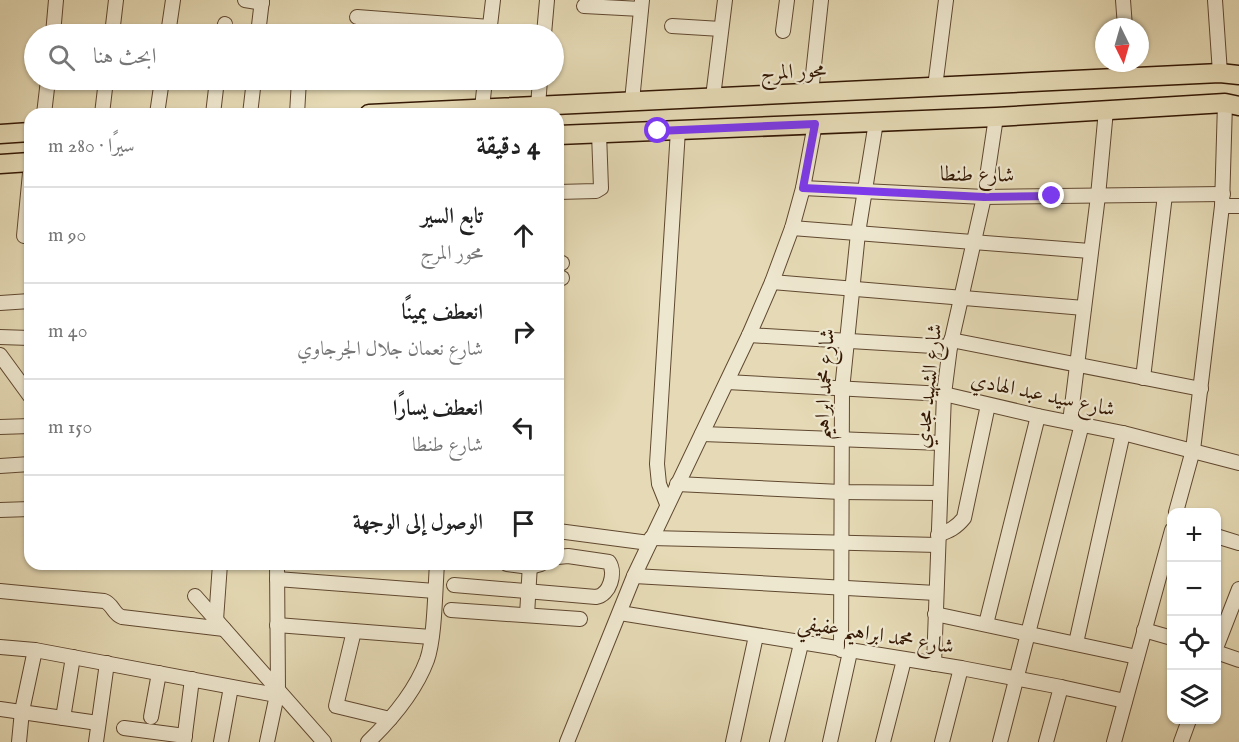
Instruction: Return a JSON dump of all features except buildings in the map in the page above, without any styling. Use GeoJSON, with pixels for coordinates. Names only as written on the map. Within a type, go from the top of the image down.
{"type":"FeatureCollection","features":[{"type":"Feature","properties":{"kind":"main road"},"geometry":{"type":"LineString","coordinates":[[1220,73],[1239,65]]}},
{"type":"Feature","properties":{"kind":"main road","name":"محور المرج"},"geometry":{"type":"LineString","coordinates":[[1149,71],[1220,73]]}},
{"type":"Feature","properties":{"kind":"main road","name":"محور المرج"},"geometry":{"type":"LineString","coordinates":[[482,108],[935,87],[1104,72]]}},
{"type":"Feature","properties":{"kind":"main road"},"geometry":{"type":"LineString","coordinates":[[1220,73],[1239,75]]}},
{"type":"Feature","properties":{"kind":"main road"},"geometry":{"type":"LineString","coordinates":[[564,135],[996,117],[1234,103]]}},
{"type":"Feature","properties":{"kind":"main road"},"geometry":{"type":"LineString","coordinates":[[0,134],[24,132]]}},
{"type":"Feature","properties":{"kind":"main road"},"geometry":{"type":"LineString","coordinates":[[0,164],[24,162]]}},
{"type":"Feature","properties":{"kind":"street"},"geometry":{"type":"LineString","coordinates":[[53,24],[56,0]]}},
{"type":"Feature","properties":{"kind":"street"},"geometry":{"type":"LineString","coordinates":[[113,24],[116,0]]}},
{"type":"Feature","properties":{"kind":"street"},"geometry":{"type":"LineString","coordinates":[[169,24],[172,0]]}},
{"type":"Feature","properties":{"kind":"street"},"geometry":{"type":"LineString","coordinates":[[245,0],[262,2],[259,24]]}},
{"type":"Feature","properties":{"kind":"street"},"geometry":{"type":"LineString","coordinates":[[490,24],[493,0]]}},
{"type":"Feature","properties":{"kind":"street"},"geometry":{"type":"LineString","coordinates":[[545,24],[547,0]]}},
{"type":"Feature","properties":{"kind":"street"},"geometry":{"type":"LineString","coordinates":[[713,97],[724,0]]}},
{"type":"Feature","properties":{"kind":"street"},"geometry":{"type":"LineString","coordinates":[[783,32],[787,0]]}},
{"type":"Feature","properties":{"kind":"street"},"geometry":{"type":"LineString","coordinates":[[811,93],[821,0]]}},
{"type":"Feature","properties":{"kind":"street"},"geometry":{"type":"LineString","coordinates":[[935,87],[946,0]]}},
{"type":"Feature","properties":{"kind":"street"},"geometry":{"type":"LineString","coordinates":[[1123,0],[1124,18]]}},
{"type":"Feature","properties":{"kind":"street"},"geometry":{"type":"LineString","coordinates":[[1215,0],[1220,73]]}},
{"type":"Feature","properties":{"kind":"street"},"geometry":{"type":"LineString","coordinates":[[584,6],[641,4],[632,101]]}},
{"type":"Feature","properties":{"kind":"street"},"geometry":{"type":"LineString","coordinates":[[357,17],[423,24]]}},
{"type":"Feature","properties":{"kind":"street"},"geometry":{"type":"LineString","coordinates":[[672,26],[721,30]]}},
{"type":"Feature","properties":{"kind":"street"},"geometry":{"type":"LineString","coordinates":[[45,108],[47,90]]}},
{"type":"Feature","properties":{"kind":"street"},"geometry":{"type":"LineString","coordinates":[[103,108],[105,90]]}},
{"type":"Feature","properties":{"kind":"street"},"geometry":{"type":"LineString","coordinates":[[158,108],[161,90]]}},
{"type":"Feature","properties":{"kind":"street"},"geometry":{"type":"LineString","coordinates":[[214,108],[216,90]]}},
{"type":"Feature","properties":{"kind":"street"},"geometry":{"type":"LineString","coordinates":[[251,108],[253,90]]}},
{"type":"Feature","properties":{"kind":"street"},"geometry":{"type":"LineString","coordinates":[[297,108],[298,90]]}},
{"type":"Feature","properties":{"kind":"street"},"geometry":{"type":"LineString","coordinates":[[482,108],[483,90]]}},
{"type":"Feature","properties":{"kind":"street"},"geometry":{"type":"LineString","coordinates":[[538,106],[539,90]]}},
{"type":"Feature","properties":{"kind":"street"},"geometry":{"type":"LineString","coordinates":[[1177,508],[1193,450],[1234,103]]}},
{"type":"Feature","properties":{"kind":"street"},"geometry":{"type":"LineString","coordinates":[[1000,742],[1028,633],[1076,423],[1077,365],[1106,110]]}},
{"type":"Feature","properties":{"kind":"street","name":"شارع الشهيد مجدي"},"geometry":{"type":"LineString","coordinates":[[934,664],[944,394],[951,344],[984,197],[996,117]]}},
{"type":"Feature","properties":{"kind":"street","name":"شارع محمد ابراهيم"},"geometry":{"type":"LineString","coordinates":[[830,742],[846,651],[841,588],[842,390],[858,233],[876,122]]}},
{"type":"Feature","properties":{"kind":"street"},"geometry":{"type":"LineString","coordinates":[[567,742],[650,540],[727,382],[772,282],[792,228],[803,188],[815,124]]}},
{"type":"Feature","properties":{"kind":"street"},"geometry":{"type":"LineString","coordinates":[[667,504],[659,484],[657,464],[678,130]]}},
{"type":"Feature","properties":{"kind":"street"},"geometry":{"type":"LineString","coordinates":[[564,192],[596,191],[601,188],[599,133]]}},
{"type":"Feature","properties":{"kind":"street","name":"شارع طنطا"},"geometry":{"type":"LineString","coordinates":[[803,188],[984,197],[1165,195],[1223,200],[1239,206]]}},
{"type":"Feature","properties":{"kind":"street"},"geometry":{"type":"LineString","coordinates":[[1143,378],[1165,195]]}},
{"type":"Feature","properties":{"kind":"street"},"geometry":{"type":"LineString","coordinates":[[792,228],[1090,250]]}},
{"type":"Feature","properties":{"kind":"street"},"geometry":{"type":"LineString","coordinates":[[772,282],[1084,308]]}},
{"type":"Feature","properties":{"kind":"street"},"geometry":{"type":"LineString","coordinates":[[0,303],[24,301]]}},
{"type":"Feature","properties":{"kind":"street"},"geometry":{"type":"LineString","coordinates":[[749,335],[951,344],[1201,389]]}},
{"type":"Feature","properties":{"kind":"street"},"geometry":{"type":"LineString","coordinates":[[0,337],[24,338]]}},
{"type":"Feature","properties":{"kind":"street"},"geometry":{"type":"LineString","coordinates":[[0,355],[24,382]]}},
{"type":"Feature","properties":{"kind":"street","name":"شارع سيد عبد الهادي"},"geometry":{"type":"LineString","coordinates":[[727,382],[944,394],[1123,433],[1239,463]]}},
{"type":"Feature","properties":{"kind":"street"},"geometry":{"type":"LineString","coordinates":[[564,532],[650,540],[841,542],[938,540],[958,526],[964,518],[988,405]]}},
{"type":"Feature","properties":{"kind":"street"},"geometry":{"type":"LineString","coordinates":[[986,624],[1038,416]]}},
{"type":"Feature","properties":{"kind":"street"},"geometry":{"type":"LineString","coordinates":[[0,427],[24,426]]}},
{"type":"Feature","properties":{"kind":"street"},"geometry":{"type":"LineString","coordinates":[[1076,643],[1123,433]]}},
{"type":"Feature","properties":{"kind":"street"},"geometry":{"type":"LineString","coordinates":[[702,434],[942,442]]}},
{"type":"Feature","properties":{"kind":"street"},"geometry":{"type":"LineString","coordinates":[[0,466],[24,464]]}},
{"type":"Feature","properties":{"kind":"street"},"geometry":{"type":"LineString","coordinates":[[677,484],[841,492],[940,493]]}},
{"type":"Feature","properties":{"kind":"street"},"geometry":{"type":"LineString","coordinates":[[0,510],[24,509]]}},
{"type":"Feature","properties":{"kind":"street"},"geometry":{"type":"LineString","coordinates":[[1221,538],[1239,543]]}},
{"type":"Feature","properties":{"kind":"street"},"geometry":{"type":"LineString","coordinates":[[1114,742],[1167,548]]}},
{"type":"Feature","properties":{"kind":"street"},"geometry":{"type":"LineString","coordinates":[[454,585],[596,597],[606,593],[612,568],[609,562],[564,556]]}},
{"type":"Feature","properties":{"kind":"street"},"geometry":{"type":"LineString","coordinates":[[220,570],[220,625]]}},
{"type":"Feature","properties":{"kind":"street"},"geometry":{"type":"LineString","coordinates":[[267,742],[277,693],[277,570]]}},
{"type":"Feature","properties":{"kind":"street"},"geometry":{"type":"LineString","coordinates":[[368,742],[406,699],[428,659],[437,570]]}},
{"type":"Feature","properties":{"kind":"street"},"geometry":{"type":"LineString","coordinates":[[527,615],[528,592],[533,570]]}},
{"type":"Feature","properties":{"kind":"street"},"geometry":{"type":"LineString","coordinates":[[634,576],[936,593]]}},
{"type":"Feature","properties":{"kind":"street"},"geometry":{"type":"LineString","coordinates":[[277,579],[435,591]]}},
{"type":"Feature","properties":{"kind":"street"},"geometry":{"type":"LineString","coordinates":[[1221,637],[1239,589]]}},
{"type":"Feature","properties":{"kind":"street"},"geometry":{"type":"LineString","coordinates":[[0,591],[104,601],[109,603],[116,614],[122,617],[220,625]]}},
{"type":"Feature","properties":{"kind":"street"},"geometry":{"type":"LineString","coordinates":[[195,596],[277,693],[322,741]]}},
{"type":"Feature","properties":{"kind":"street"},"geometry":{"type":"LineString","coordinates":[[451,610],[580,619]]}},
{"type":"Feature","properties":{"kind":"street","name":"شارع محمد ابراهيم عفيفي"},"geometry":{"type":"LineString","coordinates":[[620,613],[961,668],[1125,701]]}},
{"type":"Feature","properties":{"kind":"street"},"geometry":{"type":"LineString","coordinates":[[935,614],[1137,657]]}},
{"type":"Feature","properties":{"kind":"street"},"geometry":{"type":"LineString","coordinates":[[277,625],[431,638]]}},
{"type":"Feature","properties":{"kind":"street"},"geometry":{"type":"LineString","coordinates":[[1144,630],[1167,637]]}},
{"type":"Feature","properties":{"kind":"street"},"geometry":{"type":"LineString","coordinates":[[354,631],[336,706],[390,719]]}},
{"type":"Feature","properties":{"kind":"street"},"geometry":{"type":"LineString","coordinates":[[733,742],[756,636]]}},
{"type":"Feature","properties":{"kind":"street"},"geometry":{"type":"LineString","coordinates":[[777,742],[801,644]]}},
{"type":"Feature","properties":{"kind":"street"},"geometry":{"type":"LineString","coordinates":[[0,647],[35,650],[231,687],[277,693]]}},
{"type":"Feature","properties":{"kind":"street"},"geometry":{"type":"LineString","coordinates":[[20,742],[22,711],[35,650]]}},
{"type":"Feature","properties":{"kind":"street"},"geometry":{"type":"LineString","coordinates":[[1221,652],[1239,660]]}},
{"type":"Feature","properties":{"kind":"street"},"geometry":{"type":"LineString","coordinates":[[63,718],[73,657]]}},
{"type":"Feature","properties":{"kind":"street"},"geometry":{"type":"LineString","coordinates":[[884,742],[904,660]]}},
{"type":"Feature","properties":{"kind":"street"},"geometry":{"type":"LineString","coordinates":[[96,742],[107,663]]}},
{"type":"Feature","properties":{"kind":"street"},"geometry":{"type":"LineString","coordinates":[[942,742],[961,668]]}},
{"type":"Feature","properties":{"kind":"street"},"geometry":{"type":"LineString","coordinates":[[152,717],[159,673]]}},
{"type":"Feature","properties":{"kind":"street"},"geometry":{"type":"LineString","coordinates":[[124,728],[185,739],[192,679]]}},
{"type":"Feature","properties":{"kind":"street"},"geometry":{"type":"LineString","coordinates":[[221,742],[231,687]]}},
{"type":"Feature","properties":{"kind":"street"},"geometry":{"type":"LineString","coordinates":[[1046,742],[1061,687]]}},
{"type":"Feature","properties":{"kind":"street"},"geometry":{"type":"LineString","coordinates":[[0,709],[98,723]]}},
{"type":"Feature","properties":{"kind":"street"},"geometry":{"type":"LineString","coordinates":[[1181,742],[1188,724]]}},
{"type":"Feature","properties":{"kind":"route"},"geometry":{"type":"LineString","coordinates":[[658,131],[815,124],[803,188],[984,197],[1052,196]]}}]}
